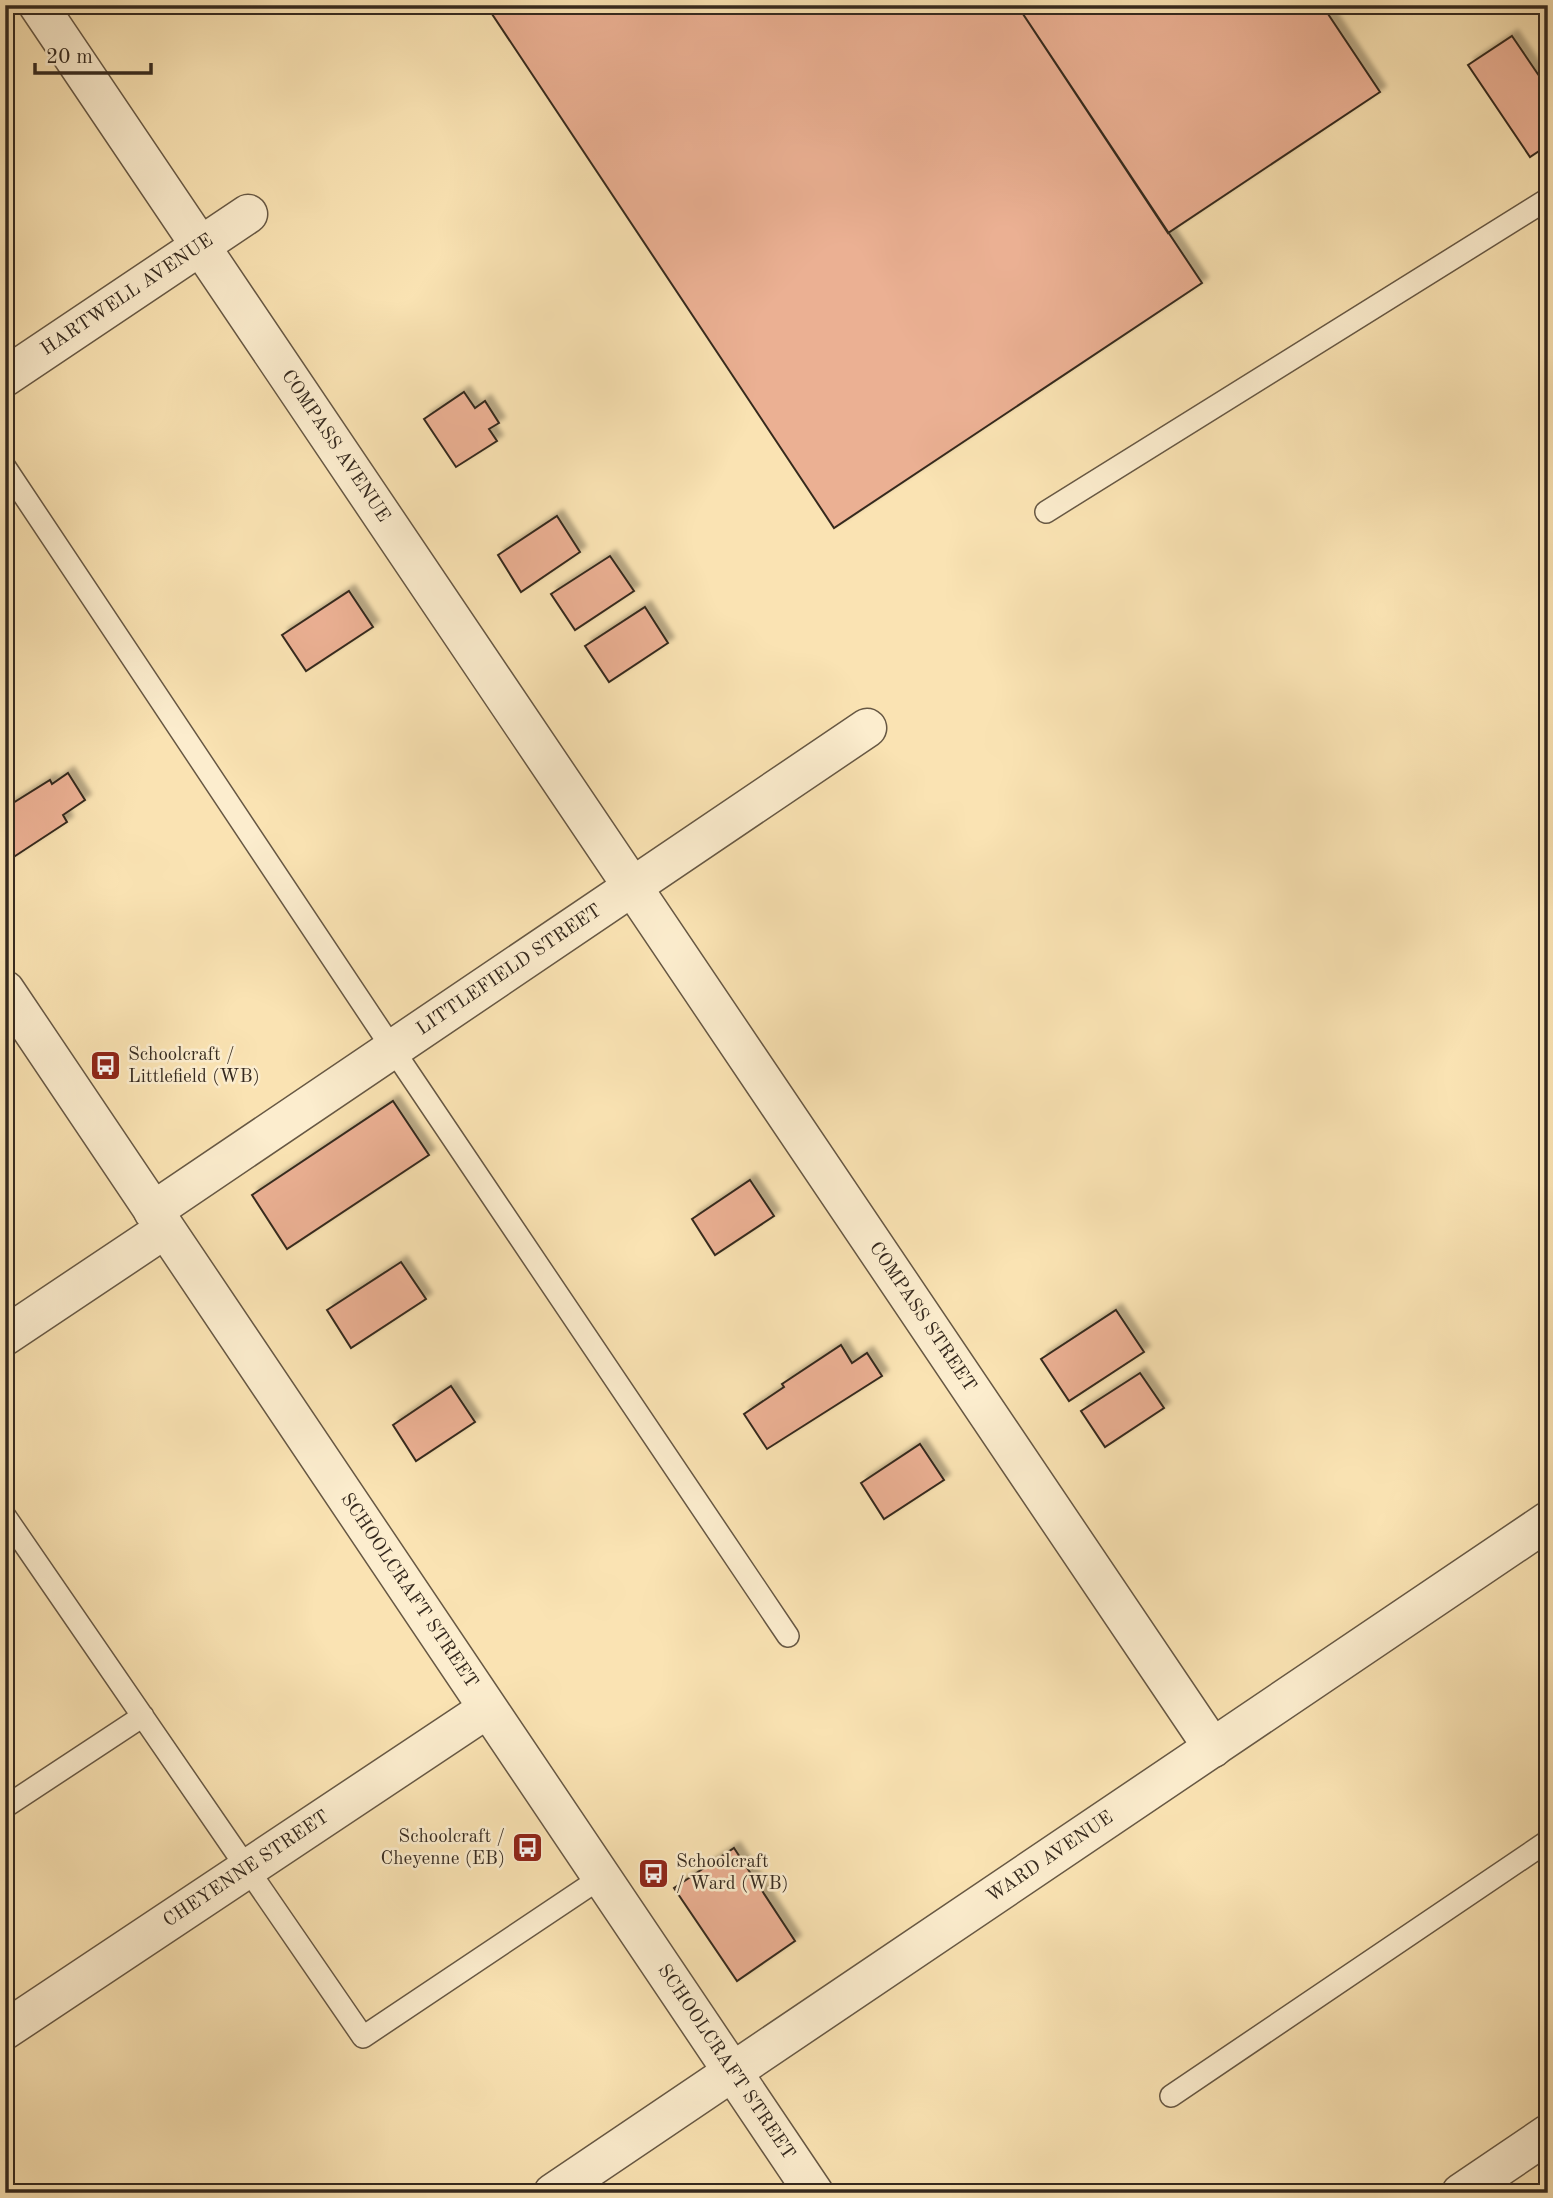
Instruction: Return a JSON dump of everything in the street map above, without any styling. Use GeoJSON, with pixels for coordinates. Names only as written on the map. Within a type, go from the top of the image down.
{"type":"FeatureCollection","features":[{"type":"Feature","properties":{"kind":"street","name":"COMPASS AVENUE"},"geometry":{"type":"LineString","coordinates":[[38,5],[632,886]]}},
{"type":"Feature","properties":{"kind":"street","name":"HARTWELL AVENUE"},"geometry":{"type":"LineString","coordinates":[[5,377],[248,214]]}},
{"type":"Feature","properties":{"kind":"street","name":"LITTLEFIELD STREET"},"geometry":{"type":"LineString","coordinates":[[5,1336],[392,1048],[867,728]]}},
{"type":"Feature","properties":{"kind":"street","name":"COMPASS STREET"},"geometry":{"type":"LineString","coordinates":[[632,886],[1213,1748]]}},
{"type":"Feature","properties":{"kind":"street","name":"SCHOOLCRAFT STREET"},"geometry":{"type":"LineString","coordinates":[[5,990],[814,2193]]}},
{"type":"Feature","properties":{"kind":"street","name":"WARD AVENUE"},"geometry":{"type":"LineString","coordinates":[[553,2193],[1548,1521]]}},
{"type":"Feature","properties":{"kind":"street","name":"CHEYENNE STREET"},"geometry":{"type":"LineString","coordinates":[[5,2030],[487,1709]]}},
{"type":"Feature","properties":{"kind":"street"},"geometry":{"type":"LineString","coordinates":[[1461,2193],[1548,2134]]}},
{"type":"Feature","properties":{"kind":"lane"},"geometry":{"type":"LineString","coordinates":[[1046,512],[1548,199]]}},
{"type":"Feature","properties":{"kind":"lane"},"geometry":{"type":"LineString","coordinates":[[5,467],[788,1636]]}},
{"type":"Feature","properties":{"kind":"lane"},"geometry":{"type":"LineString","coordinates":[[5,1516],[363,2037],[601,1877]]}},
{"type":"Feature","properties":{"kind":"lane"},"geometry":{"type":"LineString","coordinates":[[5,1807],[143,1716]]}},
{"type":"Feature","properties":{"kind":"lane"},"geometry":{"type":"LineString","coordinates":[[1171,2096],[1548,1841]]}},
{"type":"Feature","properties":{"kind":"building"},"geometry":{"type":"Polygon","coordinates":[[[486,5],[1017,5],[1202,283],[834,528],[486,5]]]}},
{"type":"Feature","properties":{"kind":"building"},"geometry":{"type":"Polygon","coordinates":[[[1017,5],[1322,5],[1380,92],[1168,233],[1017,5]]]}},
{"type":"Feature","properties":{"kind":"building"},"geometry":{"type":"Polygon","coordinates":[[[1512,36],[1548,89],[1548,145],[1530,157],[1468,65],[1512,36]]]}},
{"type":"Feature","properties":{"kind":"building"},"geometry":{"type":"Polygon","coordinates":[[[464,392],[475,408],[485,401],[499,423],[489,429],[497,441],[456,467],[424,419],[464,392]]]}},
{"type":"Feature","properties":{"kind":"building"},"geometry":{"type":"Polygon","coordinates":[[[557,516],[580,552],[521,592],[498,555],[557,516]]]}},
{"type":"Feature","properties":{"kind":"building"},"geometry":{"type":"Polygon","coordinates":[[[610,556],[634,591],[575,630],[551,594],[610,556]]]}},
{"type":"Feature","properties":{"kind":"building"},"geometry":{"type":"Polygon","coordinates":[[[349,591],[373,627],[306,671],[282,635],[349,591]]]}},
{"type":"Feature","properties":{"kind":"building"},"geometry":{"type":"Polygon","coordinates":[[[645,607],[668,643],[609,682],[585,646],[645,607]]]}},
{"type":"Feature","properties":{"kind":"building"},"geometry":{"type":"Polygon","coordinates":[[[68,773],[85,800],[63,815],[67,822],[6,862],[5,808],[50,780],[52,784],[68,773]]]}},
{"type":"Feature","properties":{"kind":"building"},"geometry":{"type":"Polygon","coordinates":[[[393,1101],[429,1155],[287,1249],[252,1195],[393,1101]]]}},
{"type":"Feature","properties":{"kind":"building"},"geometry":{"type":"Polygon","coordinates":[[[750,1180],[774,1216],[715,1255],[692,1219],[750,1180]]]}},
{"type":"Feature","properties":{"kind":"building"},"geometry":{"type":"Polygon","coordinates":[[[401,1262],[426,1299],[351,1348],[327,1310],[401,1262]]]}},
{"type":"Feature","properties":{"kind":"building"},"geometry":{"type":"Polygon","coordinates":[[[1116,1310],[1144,1352],[1069,1401],[1041,1359],[1116,1310]]]}},
{"type":"Feature","properties":{"kind":"building"},"geometry":{"type":"Polygon","coordinates":[[[841,1345],[852,1363],[867,1353],[882,1376],[767,1449],[744,1414],[784,1387],[782,1384],[841,1345]]]}},
{"type":"Feature","properties":{"kind":"building"},"geometry":{"type":"Polygon","coordinates":[[[1140,1373],[1164,1408],[1105,1447],[1081,1411],[1140,1373]]]}},
{"type":"Feature","properties":{"kind":"building"},"geometry":{"type":"Polygon","coordinates":[[[451,1386],[475,1422],[416,1461],[393,1425],[451,1386]]]}},
{"type":"Feature","properties":{"kind":"building"},"geometry":{"type":"Polygon","coordinates":[[[920,1444],[944,1480],[884,1519],[861,1483],[920,1444]]]}},
{"type":"Feature","properties":{"kind":"building"},"geometry":{"type":"Polygon","coordinates":[[[734,1848],[795,1941],[737,1981],[674,1888],[734,1848]]]}},
{"type":"Feature","properties":{"kind":"place","name":"Schoolcraft / Littlefield (WB)"},"geometry":{"type":"Point","coordinates":[105,1066]}},
{"type":"Feature","properties":{"kind":"place","name":"Schoolcraft / Cheyenne (EB)"},"geometry":{"type":"Point","coordinates":[528,1848]}},
{"type":"Feature","properties":{"kind":"place","name":"Schoolcraft / Ward (WB)"},"geometry":{"type":"Point","coordinates":[653,1873]}}]}
